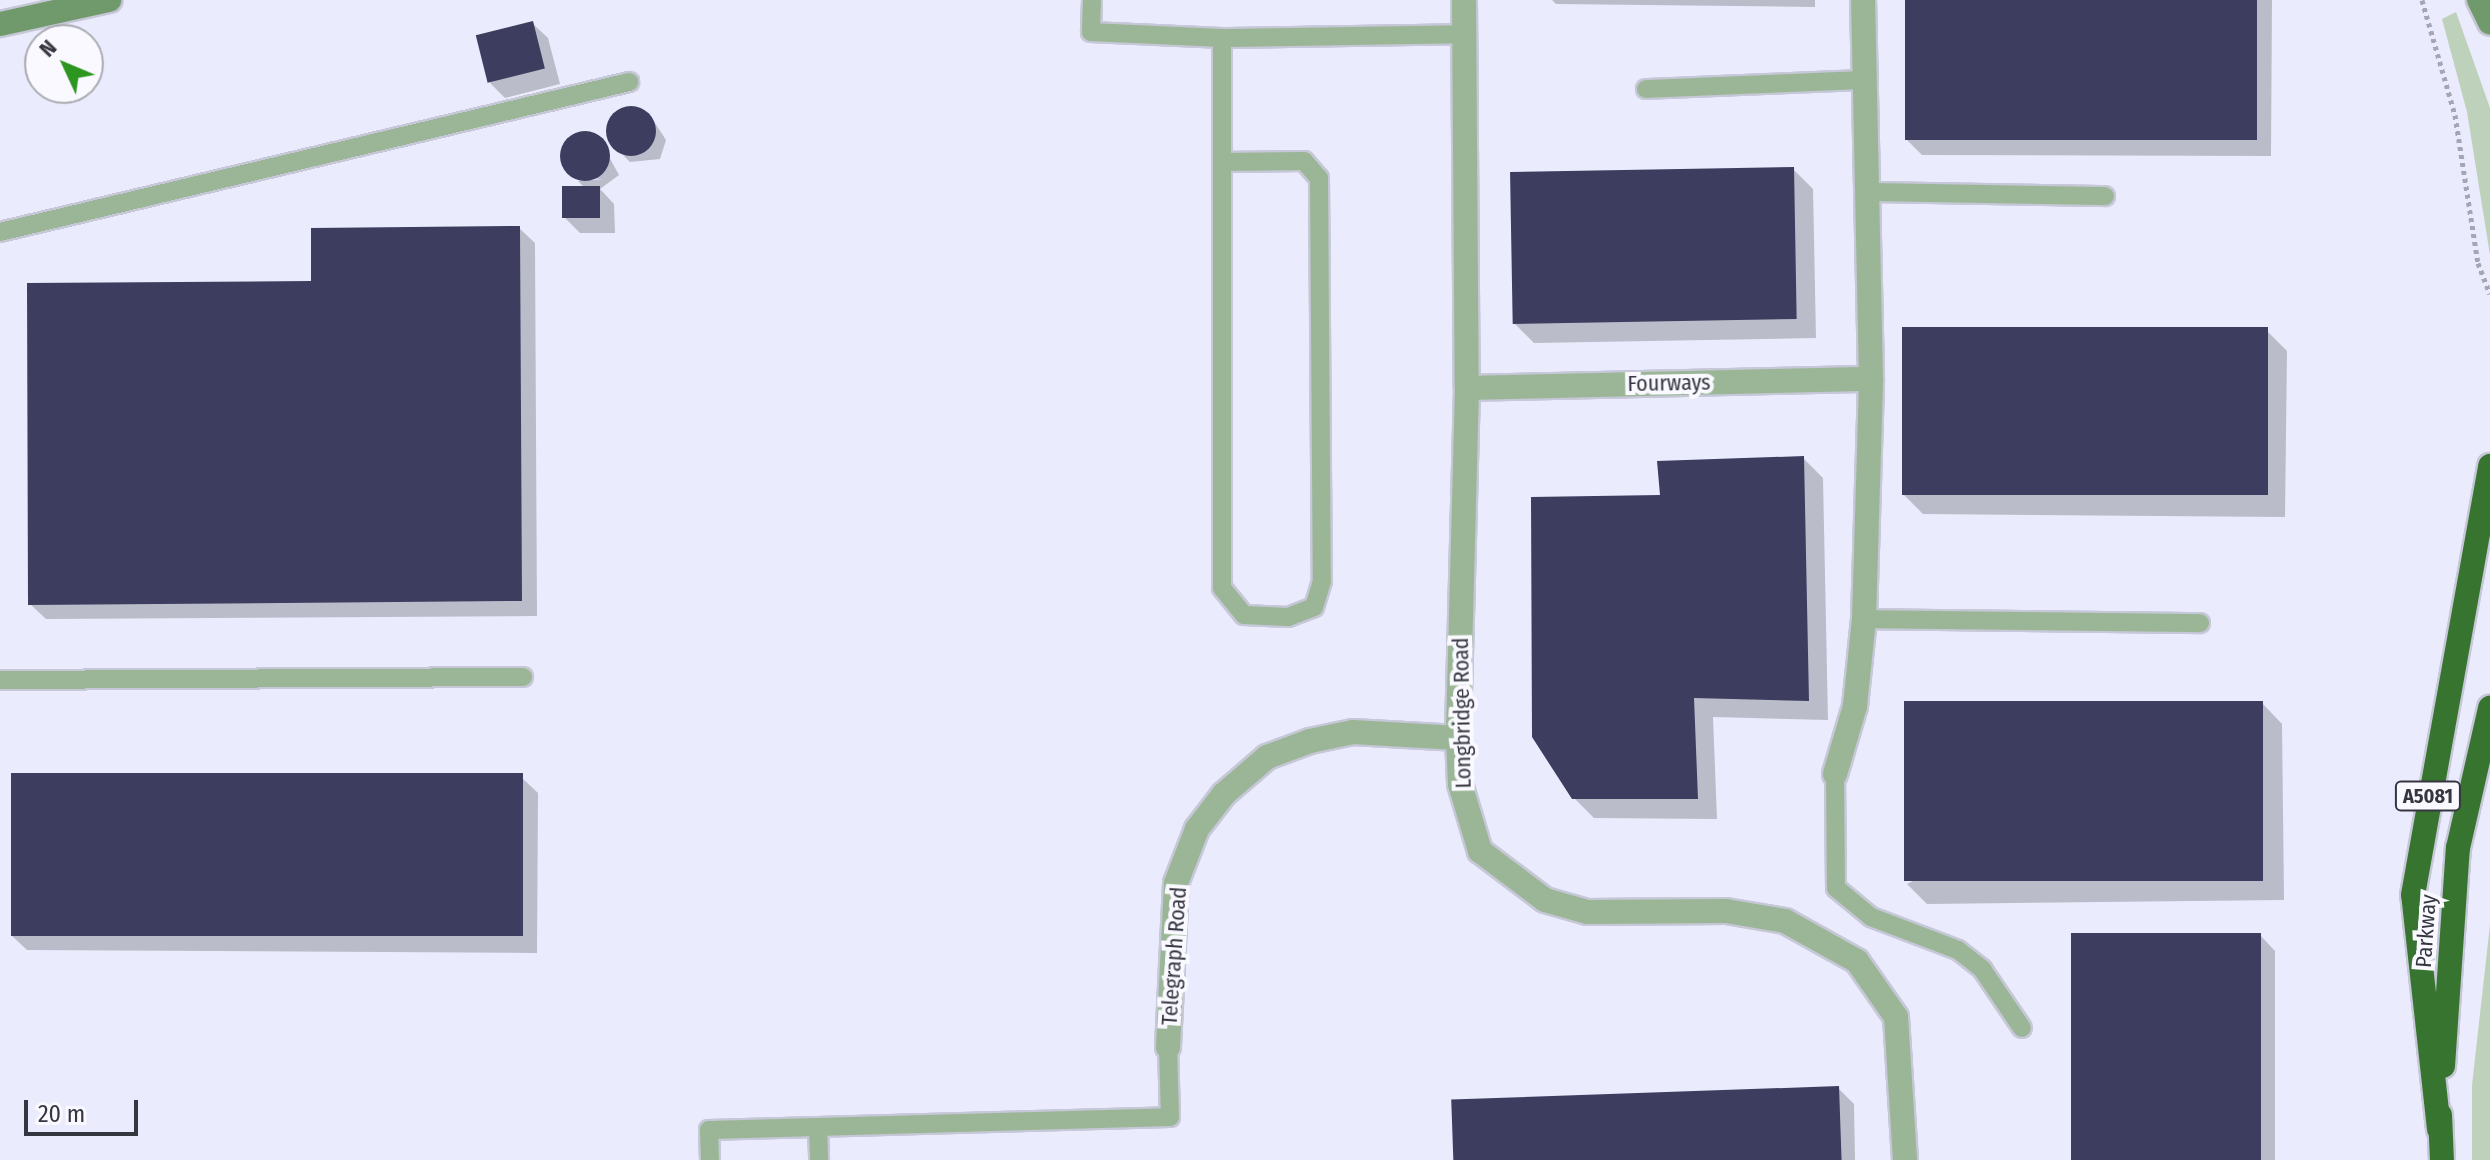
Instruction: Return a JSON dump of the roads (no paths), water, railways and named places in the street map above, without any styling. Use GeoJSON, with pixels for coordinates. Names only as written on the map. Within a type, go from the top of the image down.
{"type":"FeatureCollection","features":[{"type":"Feature","properties":{"kind":"highway","name":"A5081"},"geometry":{"type":"LineString","coordinates":[[2439,1129],[2413,895],[2490,466]]}},
{"type":"Feature","properties":{"kind":"highway","name":"Parkway"},"geometry":{"type":"LineString","coordinates":[[2442,1160],[2439,1129],[2458,848],[2490,708]]}},
{"type":"Feature","properties":{"kind":"main road"},"geometry":{"type":"LineString","coordinates":[[0,24],[109,0]]}},
{"type":"Feature","properties":{"kind":"main road"},"geometry":{"type":"LineString","coordinates":[[2479,0],[2490,23]]}},
{"type":"Feature","properties":{"kind":"street","name":"Longbridge Road"},"geometry":{"type":"LineString","coordinates":[[1464,0],[1467,388],[1458,738],[1460,784],[1480,851],[1545,900],[1587,912],[1726,911],[1785,921],[1857,961],[1896,1017],[1905,1160]]}},
{"type":"Feature","properties":{"kind":"street"},"geometry":{"type":"LineString","coordinates":[[1835,774],[1855,706],[1864,619],[1871,379],[1863,0]]}},
{"type":"Feature","properties":{"kind":"street","name":"Fourways"},"geometry":{"type":"LineString","coordinates":[[1467,388],[1871,379]]}},
{"type":"Feature","properties":{"kind":"street","name":"Telegraph Road"},"geometry":{"type":"LineString","coordinates":[[1168,1047],[1176,883],[1197,829],[1224,794],[1267,757],[1310,741],[1353,732],[1458,738]]}},
{"type":"Feature","properties":{"kind":"lane"},"geometry":{"type":"LineString","coordinates":[[1092,0],[1091,32],[1222,38],[1466,34]]}},
{"type":"Feature","properties":{"kind":"lane"},"geometry":{"type":"LineString","coordinates":[[1222,38],[1222,162],[1222,588],[1244,615],[1288,617],[1314,607],[1322,581],[1319,178],[1304,161],[1222,162]]}},
{"type":"Feature","properties":{"kind":"lane"},"geometry":{"type":"LineString","coordinates":[[1646,89],[1865,80]]}},
{"type":"Feature","properties":{"kind":"lane"},"geometry":{"type":"LineString","coordinates":[[0,232],[629,82]]}},
{"type":"Feature","properties":{"kind":"lane"},"geometry":{"type":"LineString","coordinates":[[1867,192],[2105,196]]}},
{"type":"Feature","properties":{"kind":"lane"},"geometry":{"type":"LineString","coordinates":[[1864,619],[2200,623]]}},
{"type":"Feature","properties":{"kind":"lane"},"geometry":{"type":"LineString","coordinates":[[0,680],[523,677]]}},
{"type":"Feature","properties":{"kind":"lane"},"geometry":{"type":"LineString","coordinates":[[1835,774],[1836,888],[1871,917],[1958,950],[1982,969],[2022,1028]]}},
{"type":"Feature","properties":{"kind":"lane"},"geometry":{"type":"LineString","coordinates":[[710,1160],[709,1130],[1170,1117],[1168,1047]]}},
{"type":"Feature","properties":{"kind":"lane"},"geometry":{"type":"LineString","coordinates":[[818,1127],[819,1160]]}}]}
